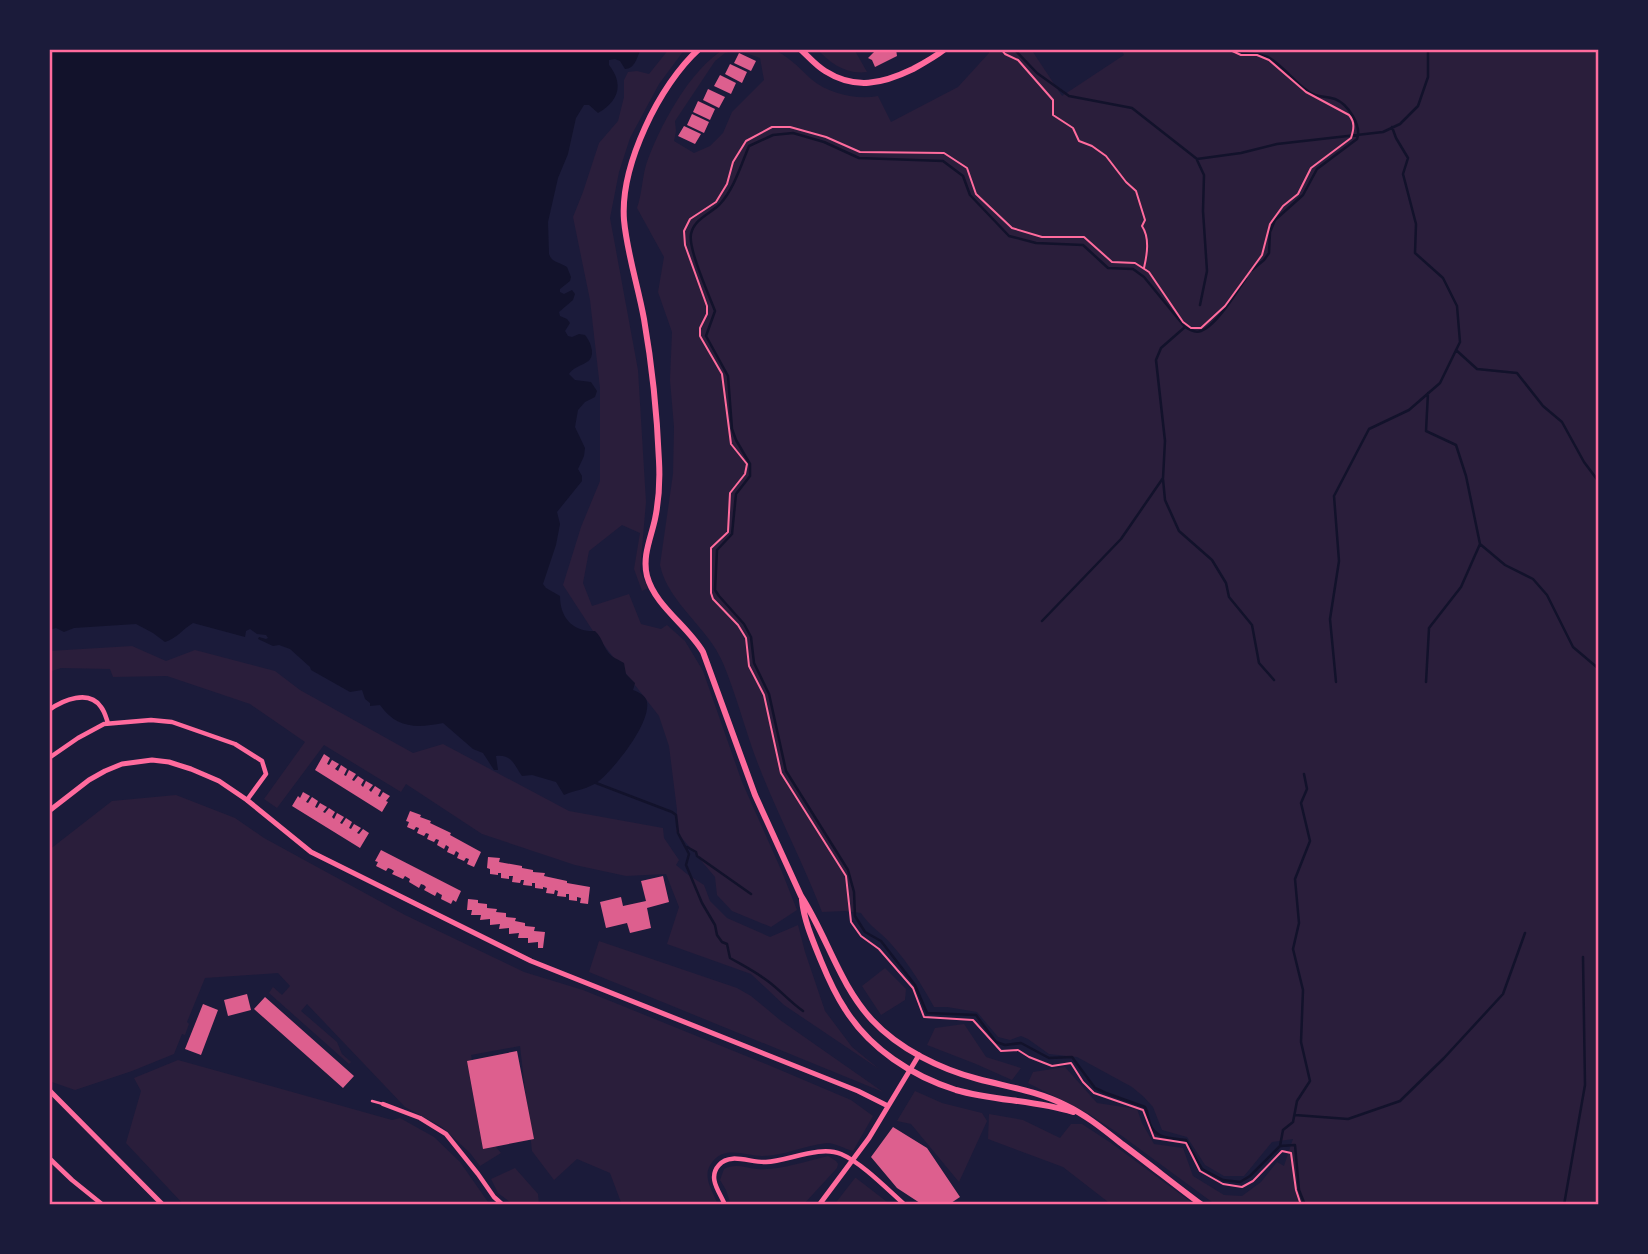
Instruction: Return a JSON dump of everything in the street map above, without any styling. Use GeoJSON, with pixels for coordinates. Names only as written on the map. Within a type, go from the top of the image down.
{"type":"FeatureCollection","features":[{"type":"Feature","properties":{"kind":"main road"},"geometry":{"type":"LineString","coordinates":[[699,49],[670,85],[645,128],[634,157],[625,195],[625,231],[642,304],[651,361],[659,458],[657,504],[646,552],[648,580],[653,591],[704,652],[755,795],[801,896],[843,980],[882,1030],[919,1055],[945,1068],[969,1077],[1042,1095],[1066,1106],[1087,1118],[1202,1205]]}},
{"type":"Feature","properties":{"kind":"main road"},"geometry":{"type":"LineString","coordinates":[[800,49],[829,74],[864,83],[896,77],[945,49]]}},
{"type":"Feature","properties":{"kind":"main road"},"geometry":{"type":"LineString","coordinates":[[801,896],[814,945],[833,989],[857,1026],[889,1056],[925,1078],[958,1090],[1067,1110],[1087,1118]]}},
{"type":"Feature","properties":{"kind":"street"},"geometry":{"type":"LineString","coordinates":[[49,710],[71,699],[89,699],[100,705],[108,723]]}},
{"type":"Feature","properties":{"kind":"street"},"geometry":{"type":"LineString","coordinates":[[49,758],[104,723],[151,720],[172,722],[234,744],[262,761],[266,774],[247,800]]}},
{"type":"Feature","properties":{"kind":"street"},"geometry":{"type":"LineString","coordinates":[[49,811],[97,775],[122,764],[145,760],[169,762],[191,769],[219,781],[247,800],[311,852],[531,961],[858,1091],[888,1106]]}},
{"type":"Feature","properties":{"kind":"street"},"geometry":{"type":"LineString","coordinates":[[819,1205],[853,1160],[919,1055]]}},
{"type":"Feature","properties":{"kind":"street"},"geometry":{"type":"LineString","coordinates":[[49,1090],[163,1205]]}},
{"type":"Feature","properties":{"kind":"street"},"geometry":{"type":"LineString","coordinates":[[383,1104],[420,1118],[446,1134],[503,1205]]}},
{"type":"Feature","properties":{"kind":"street"},"geometry":{"type":"LineString","coordinates":[[724,1205],[713,1182],[719,1164],[726,1160],[776,1161],[829,1151],[853,1160],[905,1205]]}},
{"type":"Feature","properties":{"kind":"street"},"geometry":{"type":"LineString","coordinates":[[49,1158],[103,1205]]}},
{"type":"Feature","properties":{"kind":"lane"},"geometry":{"type":"LineString","coordinates":[[372,1101],[383,1104]]}},
{"type":"Feature","properties":{"kind":"path"},"geometry":{"type":"LineString","coordinates":[[1001,49],[1018,60],[1053,100],[1053,115],[1073,128],[1079,141],[1106,156],[1136,191],[1145,220],[1142,226],[1145,230],[1147,257],[1144,268]]}},
{"type":"Feature","properties":{"kind":"path"},"geometry":{"type":"LineString","coordinates":[[1227,49],[1241,55],[1257,55],[1269,60],[1306,92],[1349,115],[1354,128],[1352,138],[1311,168],[1298,194],[1283,206],[1270,223],[1262,255],[1224,306],[1202,328],[1191,328],[1181,320],[1149,272],[1135,263],[1112,262],[1084,237],[1042,237],[1012,228],[975,194],[967,168],[944,153],[860,152],[826,137],[790,127],[772,127],[746,141],[733,162],[727,184],[716,202],[690,219],[684,232],[684,245],[707,306],[700,336],[722,374],[731,444],[747,464],[746,474],[730,493],[728,532],[711,548],[711,593],[713,599],[738,625],[746,638],[749,666],[764,695],[781,773],[846,876],[851,922],[861,936],[879,949],[913,988],[925,1017],[973,1020],[1001,1051],[1018,1050],[1052,1066],[1071,1063],[1094,1093],[1143,1110],[1154,1138],[1186,1143],[1200,1171],[1223,1184],[1242,1187],[1253,1181],[1282,1151],[1291,1153],[1301,1205]]}},
{"type":"Feature","properties":{"kind":"shaded area"},"geometry":{"type":"Polygon","coordinates":[[[49,49],[641,49],[631,67],[625,69],[620,61],[609,60],[618,85],[615,98],[598,113],[589,105],[584,105],[576,118],[548,222],[550,257],[567,267],[571,277],[560,292],[564,294],[572,290],[575,294],[573,300],[559,312],[560,316],[570,323],[565,331],[572,337],[585,335],[592,351],[587,362],[569,374],[575,380],[591,382],[597,391],[595,397],[585,402],[578,410],[575,427],[585,448],[578,469],[582,481],[557,512],[560,524],[556,545],[543,584],[560,596],[562,611],[569,622],[580,629],[595,631],[610,654],[624,663],[626,674],[635,683],[633,690],[645,697],[647,708],[645,719],[632,743],[599,781],[564,795],[556,782],[532,775],[522,776],[506,757],[496,756],[498,770],[494,770],[483,753],[473,749],[443,723],[416,726],[401,723],[393,719],[380,705],[370,706],[362,690],[350,692],[311,670],[290,649],[273,646],[258,639],[268,638],[250,629],[246,631],[245,637],[193,623],[165,642],[136,624],[74,628],[64,632],[56,628],[49,630],[49,49]]]}},
{"type":"Feature","properties":{"kind":"shaded area"},"geometry":{"type":"Polygon","coordinates":[[[669,49],[685,49],[659,84],[630,138],[619,172],[610,218],[638,370],[646,502],[640,571],[648,588],[642,591],[634,569],[640,533],[622,525],[589,551],[583,583],[592,606],[629,594],[641,624],[661,629],[667,625],[685,641],[703,671],[742,782],[797,910],[771,927],[732,911],[717,895],[715,877],[676,831],[677,810],[669,746],[659,716],[593,631],[563,585],[581,527],[600,481],[600,388],[590,300],[573,217],[599,143],[618,121],[624,97],[624,80],[628,72],[649,74],[669,49]]]}},
{"type":"Feature","properties":{"kind":"shaded area"},"geometry":{"type":"Polygon","coordinates":[[[725,49],[772,49],[788,58],[826,89],[852,96],[878,96],[891,122],[958,87],[989,53],[989,49],[1031,49],[1062,96],[1124,55],[1121,49],[1599,49],[1599,1205],[1216,1205],[1089,1114],[1028,1083],[1033,1072],[1065,1067],[1097,1103],[1137,1109],[1154,1144],[1183,1148],[1193,1176],[1224,1195],[1242,1196],[1261,1182],[1277,1162],[1284,1166],[1293,1139],[1272,1142],[1244,1176],[1224,1176],[1205,1165],[1187,1137],[1162,1130],[1153,1107],[1132,1087],[1077,1057],[1049,1054],[1021,1036],[1010,1040],[998,1037],[977,1012],[934,1007],[904,960],[861,913],[822,912],[762,774],[723,663],[708,638],[671,591],[660,565],[673,474],[674,427],[670,380],[672,332],[658,292],[664,257],[637,208],[646,165],[667,117],[688,84],[712,58],[725,49]],[[743,52],[725,53],[715,61],[675,121],[674,141],[694,153],[710,146],[723,133],[732,112],[764,80],[760,58],[743,52]]]}},
{"type":"Feature","properties":{"kind":"shaded area"},"geometry":{"type":"Polygon","coordinates":[[[817,49],[854,49],[867,72],[852,72],[839,67],[817,49]]]}},
{"type":"Feature","properties":{"kind":"shaded area"},"geometry":{"type":"Polygon","coordinates":[[[132,646],[166,661],[195,650],[275,671],[300,690],[413,753],[443,744],[569,811],[663,828],[664,838],[679,860],[676,865],[704,885],[710,901],[727,918],[770,937],[798,925],[825,1011],[852,1047],[879,1069],[784,1005],[751,974],[667,944],[679,907],[666,874],[626,876],[575,865],[482,834],[406,784],[401,792],[324,745],[277,808],[264,799],[305,742],[250,704],[167,676],[113,677],[110,669],[61,668],[49,672],[49,651],[132,646]]]}},
{"type":"Feature","properties":{"kind":"shaded area"},"geometry":{"type":"Polygon","coordinates":[[[176,795],[235,818],[264,838],[405,915],[524,972],[583,990],[766,1064],[851,1100],[873,1116],[853,1151],[827,1143],[770,1156],[725,1153],[719,1156],[708,1171],[710,1188],[718,1205],[622,1205],[610,1173],[577,1159],[554,1180],[532,1151],[520,1046],[471,1055],[490,1140],[501,1153],[480,1166],[442,1127],[405,1107],[307,1004],[301,1011],[337,1042],[342,1054],[351,1062],[349,1064],[269,993],[273,987],[282,995],[290,986],[278,973],[205,978],[187,1022],[189,1024],[185,1035],[182,1034],[174,1054],[75,1090],[49,1081],[49,850],[112,801],[176,795]]]}},
{"type":"Feature","properties":{"kind":"shaded area"},"geometry":{"type":"Polygon","coordinates":[[[599,941],[737,988],[883,1092],[589,972],[599,941]]]}},
{"type":"Feature","properties":{"kind":"shaded area"},"geometry":{"type":"Polygon","coordinates":[[[885,968],[906,989],[905,1000],[881,1015],[862,986],[885,968]]]}},
{"type":"Feature","properties":{"kind":"shaded area"},"geometry":{"type":"Polygon","coordinates":[[[964,1024],[986,1057],[1021,1068],[1012,1080],[927,1045],[935,1028],[964,1024]]]}},
{"type":"Feature","properties":{"kind":"shaded area"},"geometry":{"type":"Polygon","coordinates":[[[178,1060],[392,1120],[400,1118],[434,1137],[460,1162],[492,1205],[184,1205],[126,1143],[141,1091],[134,1078],[178,1060]]]}},
{"type":"Feature","properties":{"kind":"shaded area"},"geometry":{"type":"Polygon","coordinates":[[[915,1091],[942,1103],[982,1113],[987,1121],[959,1182],[911,1124],[897,1121],[915,1091]]]}},
{"type":"Feature","properties":{"kind":"shaded area"},"geometry":{"type":"Polygon","coordinates":[[[989,1114],[1023,1120],[1060,1138],[1071,1124],[1082,1124],[1195,1205],[1112,1205],[1063,1167],[988,1139],[989,1114]]]}},
{"type":"Feature","properties":{"kind":"shaded area"},"geometry":{"type":"Polygon","coordinates":[[[828,1156],[836,1161],[837,1168],[803,1205],[731,1205],[720,1180],[724,1169],[728,1167],[774,1169],[828,1156]]]}},
{"type":"Feature","properties":{"kind":"shaded area"},"geometry":{"type":"Polygon","coordinates":[[[515,1168],[538,1194],[539,1205],[514,1205],[498,1193],[491,1179],[515,1168]]]}},
{"type":"Feature","properties":{"kind":"shaded area"},"geometry":{"type":"Polygon","coordinates":[[[856,1178],[891,1205],[834,1205],[856,1178]]]}},
{"type":"Feature","properties":{"kind":"building"},"geometry":{"type":"Polygon","coordinates":[[[877,49],[896,49],[897,56],[875,67],[868,58],[877,49]]]}},
{"type":"Feature","properties":{"kind":"building"},"geometry":{"type":"Polygon","coordinates":[[[739,53],[756,61],[751,71],[734,63],[739,53]]]}},
{"type":"Feature","properties":{"kind":"building"},"geometry":{"type":"Polygon","coordinates":[[[730,64],[747,72],[742,83],[725,74],[730,64]]]}},
{"type":"Feature","properties":{"kind":"building"},"geometry":{"type":"Polygon","coordinates":[[[720,75],[736,83],[731,94],[714,86],[720,75]]]}},
{"type":"Feature","properties":{"kind":"building"},"geometry":{"type":"Polygon","coordinates":[[[708,89],[725,97],[719,108],[703,100],[708,89]]]}},
{"type":"Feature","properties":{"kind":"building"},"geometry":{"type":"Polygon","coordinates":[[[698,101],[715,109],[710,120],[693,112],[698,101]]]}},
{"type":"Feature","properties":{"kind":"building"},"geometry":{"type":"Polygon","coordinates":[[[692,114],[709,122],[704,133],[687,125],[692,114]]]}},
{"type":"Feature","properties":{"kind":"building"},"geometry":{"type":"Polygon","coordinates":[[[684,126],[701,134],[695,144],[678,136],[684,126]]]}},
{"type":"Feature","properties":{"kind":"building"},"geometry":{"type":"Polygon","coordinates":[[[324,754],[330,758],[327,764],[332,760],[339,764],[335,769],[338,771],[341,765],[347,769],[344,775],[346,776],[349,770],[356,774],[352,780],[358,776],[364,780],[361,785],[363,787],[366,781],[373,785],[369,790],[371,792],[375,786],[381,790],[378,796],[383,792],[390,796],[382,812],[315,770],[324,754]]]}},
{"type":"Feature","properties":{"kind":"building"},"geometry":{"type":"Polygon","coordinates":[[[303,792],[310,796],[306,802],[312,797],[318,801],[315,807],[320,803],[327,807],[323,812],[329,808],[335,812],[332,817],[334,819],[337,813],[344,817],[340,823],[346,818],[352,822],[349,828],[354,824],[361,828],[357,833],[363,829],[369,833],[360,848],[292,806],[303,792]]]}},
{"type":"Feature","properties":{"kind":"building"},"geometry":{"type":"Polygon","coordinates":[[[410,811],[481,852],[474,867],[467,864],[469,859],[464,861],[457,858],[459,853],[456,851],[454,855],[447,852],[449,847],[446,845],[444,849],[437,845],[439,840],[434,842],[427,839],[429,834],[424,836],[417,833],[419,828],[414,830],[407,827],[410,811]]]}},
{"type":"Feature","properties":{"kind":"building"},"geometry":{"type":"Polygon","coordinates":[[[381,850],[461,891],[456,902],[453,900],[451,904],[441,899],[442,895],[437,892],[435,896],[424,890],[424,885],[421,884],[419,888],[405,876],[403,879],[392,874],[394,871],[391,869],[386,871],[376,866],[378,862],[375,861],[381,850]]]}},
{"type":"Feature","properties":{"kind":"building"},"geometry":{"type":"Polygon","coordinates":[[[488,857],[500,858],[499,862],[545,873],[544,876],[567,883],[590,887],[588,904],[580,903],[581,898],[577,897],[577,901],[569,900],[569,894],[566,894],[566,897],[557,896],[558,891],[555,890],[554,894],[546,893],[547,888],[535,888],[535,883],[532,883],[532,886],[523,885],[524,880],[520,883],[512,882],[513,876],[509,876],[509,879],[501,878],[501,873],[490,874],[490,869],[487,868],[488,857]]]}},
{"type":"Feature","properties":{"kind":"building"},"geometry":{"type":"Polygon","coordinates":[[[663,876],[669,902],[647,908],[651,928],[630,933],[627,923],[606,928],[600,902],[621,897],[623,906],[646,901],[641,881],[663,876]]]}},
{"type":"Feature","properties":{"kind":"building"},"geometry":{"type":"Polygon","coordinates":[[[468,899],[487,904],[487,908],[497,909],[496,912],[506,913],[506,917],[516,918],[515,921],[525,923],[525,926],[535,927],[534,931],[545,932],[543,948],[538,948],[538,942],[528,943],[528,938],[518,938],[519,933],[509,934],[509,928],[499,929],[500,924],[490,925],[490,919],[480,920],[481,915],[471,915],[472,910],[467,910],[468,899]]]}},
{"type":"Feature","properties":{"kind":"building"},"geometry":{"type":"Polygon","coordinates":[[[247,994],[251,1010],[228,1016],[224,1000],[247,994]]]}},
{"type":"Feature","properties":{"kind":"building"},"geometry":{"type":"Polygon","coordinates":[[[265,997],[354,1076],[343,1088],[254,1009],[265,997]]]}},
{"type":"Feature","properties":{"kind":"building"},"geometry":{"type":"Polygon","coordinates":[[[203,1004],[218,1010],[201,1055],[185,1049],[203,1004]]]}},
{"type":"Feature","properties":{"kind":"building"},"geometry":{"type":"Polygon","coordinates":[[[517,1051],[534,1139],[483,1149],[467,1061],[517,1051]]]}},
{"type":"Feature","properties":{"kind":"building"},"geometry":{"type":"Polygon","coordinates":[[[893,1127],[927,1148],[960,1197],[948,1205],[923,1205],[897,1188],[871,1157],[893,1127]]]}},
{"type":"Feature","properties":{"kind":"waterway"},"geometry":{"type":"LineString","coordinates":[[1014,49],[1037,73],[1069,96],[1132,108],[1197,159],[1241,153],[1277,144],[1383,132],[1400,124],[1418,106],[1428,77],[1428,49]]}},
{"type":"Feature","properties":{"kind":"waterway"},"geometry":{"type":"LineString","coordinates":[[1236,52],[1268,57],[1309,92],[1340,102],[1353,116],[1358,128],[1357,139],[1317,169],[1303,195],[1275,220],[1270,232],[1269,253],[1252,270]]}},
{"type":"Feature","properties":{"kind":"waterway"},"geometry":{"type":"LineString","coordinates":[[1336,682],[1330,619],[1339,561],[1334,496],[1369,429],[1409,410],[1440,383],[1460,342],[1457,306],[1443,278],[1415,253],[1416,224],[1403,174],[1408,158],[1392,127]]}},
{"type":"Feature","properties":{"kind":"waterway"},"geometry":{"type":"LineString","coordinates":[[1246,278],[1213,323],[1201,331],[1193,331],[1185,327],[1144,277],[1133,269],[1108,268],[1083,245],[1036,243],[1009,236],[970,195],[963,176],[943,161],[859,158],[824,142],[793,133],[773,135],[749,146],[725,198],[699,221],[691,234],[696,261],[715,311],[706,336],[728,376],[732,429],[750,464],[750,476],[736,494],[732,534],[717,550],[715,590],[744,624],[751,637],[754,663],[769,694],[786,771],[848,870],[854,892],[855,916],[865,932],[881,941],[915,985],[927,1013],[976,1015],[996,1042],[1005,1045],[1021,1043],[1049,1058],[1072,1057],[1095,1088],[1145,1107],[1152,1129],[1156,1133],[1186,1140],[1202,1169],[1223,1180],[1240,1182],[1250,1176],[1280,1146],[1295,1145],[1299,1190],[1305,1205]]}},
{"type":"Feature","properties":{"kind":"waterway"},"geometry":{"type":"LineString","coordinates":[[1197,160],[1204,175],[1203,211],[1207,271],[1200,305]]}},
{"type":"Feature","properties":{"kind":"waterway"},"geometry":{"type":"LineString","coordinates":[[1042,621],[1121,539],[1163,478],[1165,441],[1156,360],[1161,348],[1185,327]]}},
{"type":"Feature","properties":{"kind":"waterway"},"geometry":{"type":"LineString","coordinates":[[1456,350],[1477,369],[1517,373],[1543,406],[1562,422],[1584,462],[1599,482]]}},
{"type":"Feature","properties":{"kind":"waterway"},"geometry":{"type":"LineString","coordinates":[[1428,393],[1426,431],[1456,445],[1466,476],[1480,544],[1505,565],[1533,579],[1547,595],[1573,647],[1599,669]]}},
{"type":"Feature","properties":{"kind":"waterway"},"geometry":{"type":"LineString","coordinates":[[1163,479],[1165,500],[1179,531],[1212,560],[1226,583],[1229,597],[1252,625],[1259,663],[1274,680]]}},
{"type":"Feature","properties":{"kind":"waterway"},"geometry":{"type":"LineString","coordinates":[[1426,682],[1429,628],[1461,587],[1480,544]]}},
{"type":"Feature","properties":{"kind":"waterway"},"geometry":{"type":"LineString","coordinates":[[1280,1146],[1283,1130],[1293,1122],[1297,1101],[1310,1081],[1301,1042],[1303,990],[1293,949],[1299,923],[1295,879],[1310,841],[1301,803],[1307,789],[1304,774]]}},
{"type":"Feature","properties":{"kind":"waterway"},"geometry":{"type":"LineString","coordinates":[[596,783],[676,815],[678,833],[689,854],[686,865],[702,903],[715,925],[717,935],[727,944],[730,958],[764,978],[803,1011]]}},
{"type":"Feature","properties":{"kind":"waterway"},"geometry":{"type":"LineString","coordinates":[[687,847],[751,894]]}},
{"type":"Feature","properties":{"kind":"waterway"},"geometry":{"type":"LineString","coordinates":[[1295,1115],[1348,1119],[1400,1101],[1503,994],[1525,933]]}},
{"type":"Feature","properties":{"kind":"waterway"},"geometry":{"type":"LineString","coordinates":[[1564,1205],[1585,1085],[1583,957]]}}]}
